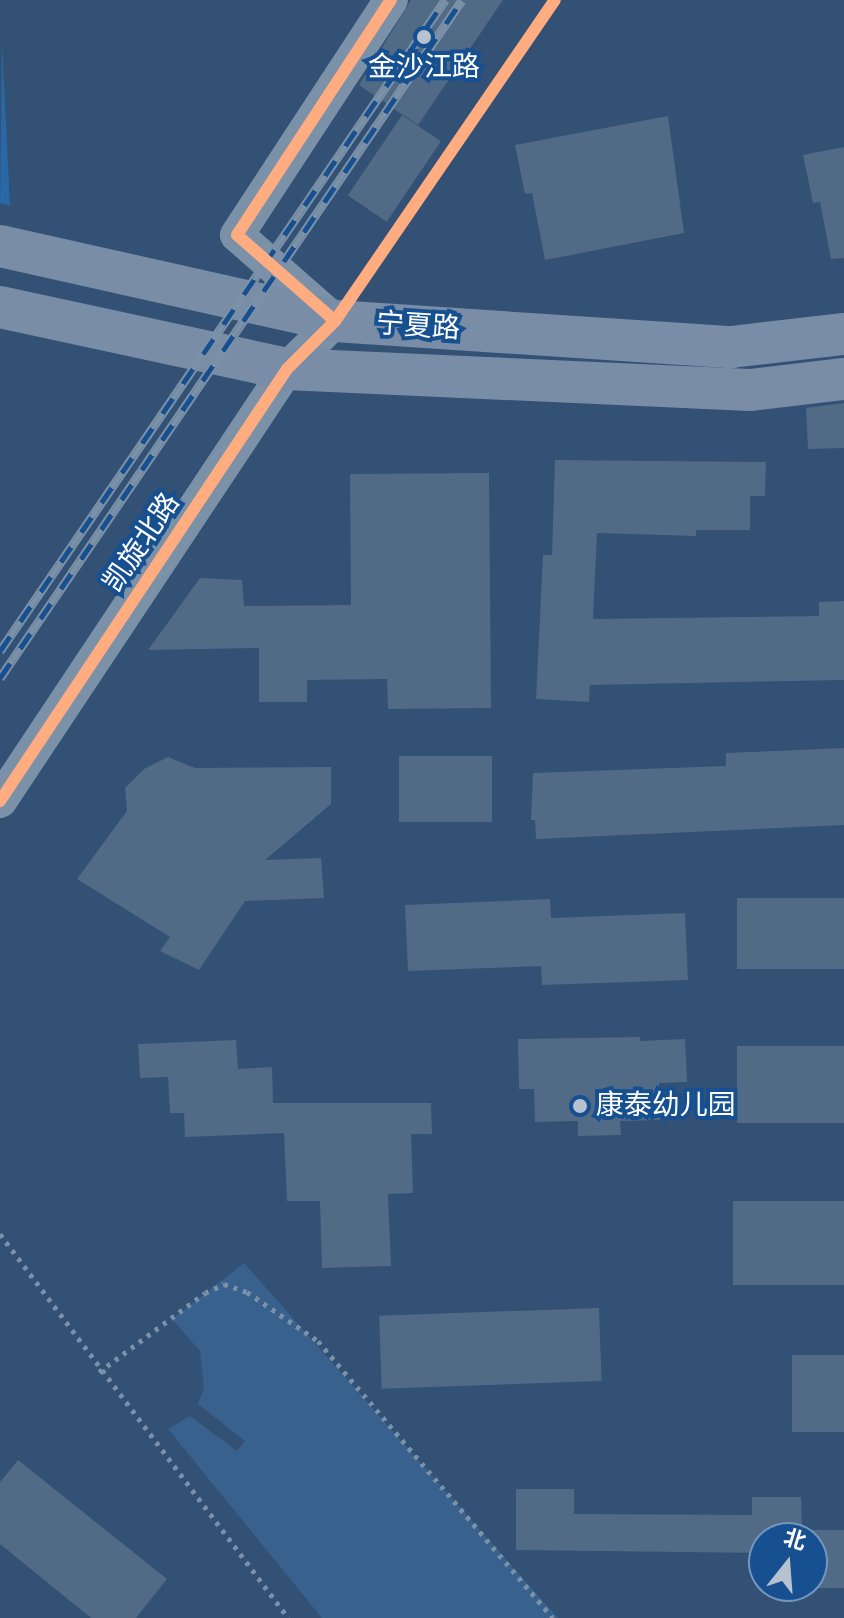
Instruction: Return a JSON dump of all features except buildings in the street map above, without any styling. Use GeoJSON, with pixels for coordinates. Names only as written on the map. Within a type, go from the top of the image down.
{"type":"FeatureCollection","features":[{"type":"Feature","properties":{"kind":"main road","name":"宁夏路"},"geometry":{"type":"LineString","coordinates":[[0,246],[335,321],[731,347],[844,334]]}},
{"type":"Feature","properties":{"kind":"main road","name":"宁夏路"},"geometry":{"type":"LineString","coordinates":[[0,307],[287,369],[750,390],[844,379]]}},
{"type":"Feature","properties":{"kind":"street"},"geometry":{"type":"LineString","coordinates":[[335,321],[237,235],[391,0]]}},
{"type":"Feature","properties":{"kind":"street","name":"凯旋北路"},"geometry":{"type":"LineString","coordinates":[[0,801],[287,369],[335,321]]}},
{"type":"Feature","properties":{"kind":"path"},"geometry":{"type":"LineString","coordinates":[[0,1234],[99,1372],[288,1618]]}},
{"type":"Feature","properties":{"kind":"path"},"geometry":{"type":"LineString","coordinates":[[99,1372],[205,1293],[224,1284],[247,1292],[318,1341],[553,1618]]}},
{"type":"Feature","properties":{"kind":"shaded area"},"geometry":{"type":"Polygon","coordinates":[[[2,42],[10,206],[0,203],[2,42]]]}},
{"type":"Feature","properties":{"kind":"shaded area"},"geometry":{"type":"Polygon","coordinates":[[[244,1263],[558,1618],[322,1618],[168,1429],[190,1416],[237,1451],[245,1441],[198,1404],[204,1388],[200,1351],[172,1319],[244,1263]]]}},
{"type":"Feature","properties":{"kind":"railway"},"geometry":{"type":"LineString","coordinates":[[0,651],[445,0]]}},
{"type":"Feature","properties":{"kind":"railway"},"geometry":{"type":"LineString","coordinates":[[0,678],[462,0]]}},
{"type":"Feature","properties":{"kind":"cycle path"},"geometry":{"type":"LineString","coordinates":[[335,321],[237,235],[391,0]]}},
{"type":"Feature","properties":{"kind":"cycle path"},"geometry":{"type":"LineString","coordinates":[[0,801],[287,369],[335,321],[555,0]]}},
{"type":"Feature","properties":{"kind":"place","name":"金沙江路"},"geometry":{"type":"Point","coordinates":[424,37]}},
{"type":"Feature","properties":{"kind":"place","name":"康泰幼儿园"},"geometry":{"type":"Point","coordinates":[580,1106]}}]}
